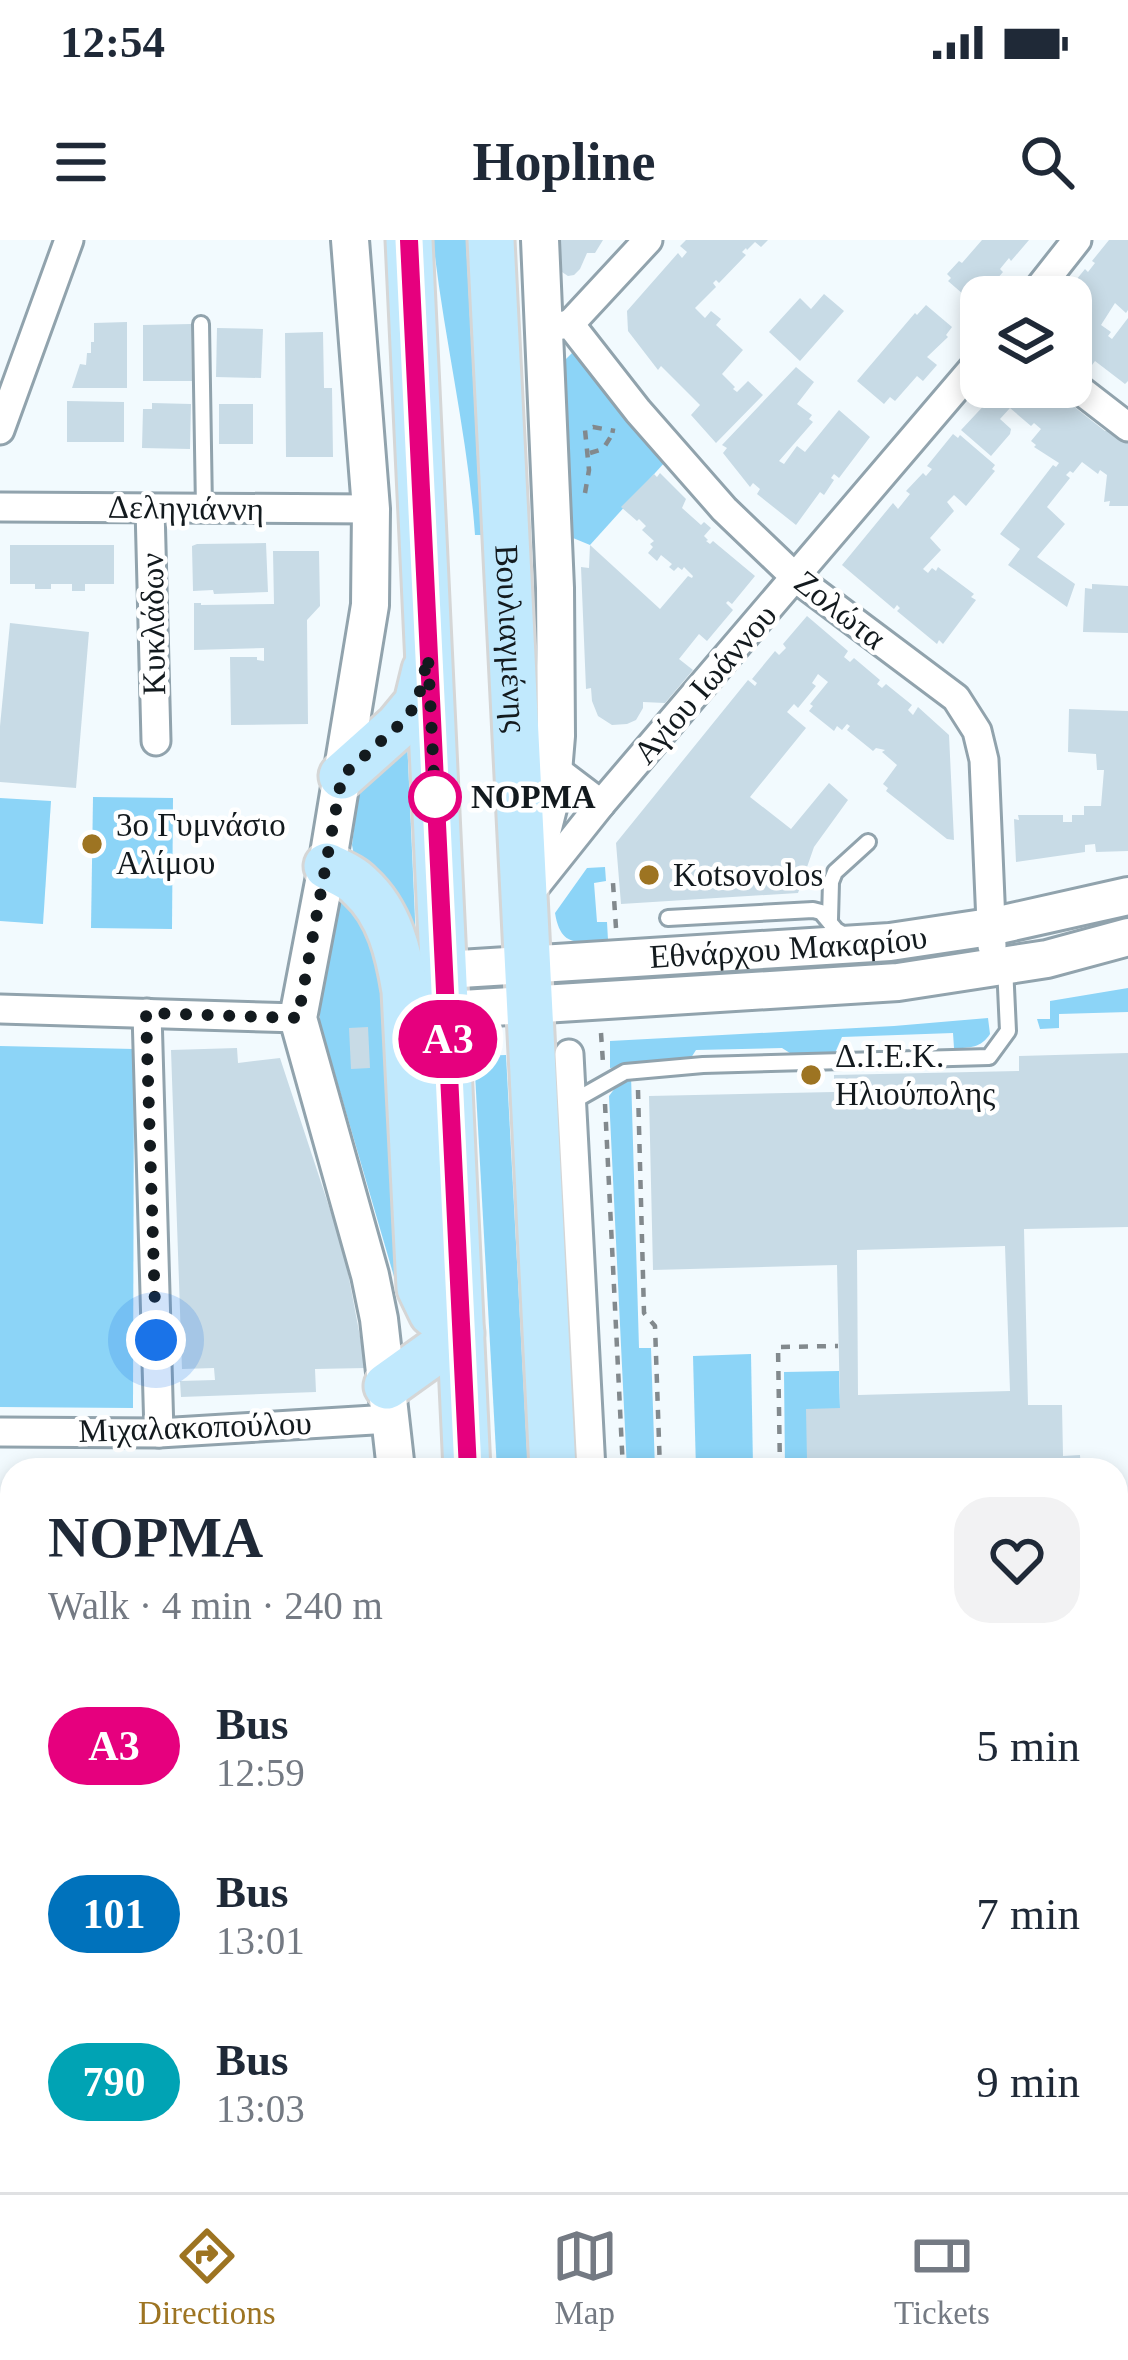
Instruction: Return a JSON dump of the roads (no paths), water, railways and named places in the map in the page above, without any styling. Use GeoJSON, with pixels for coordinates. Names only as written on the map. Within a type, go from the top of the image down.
{"type":"FeatureCollection","features":[{"type":"Feature","properties":{"kind":"main road"},"geometry":{"type":"LineString","coordinates":[[409,240],[466,1458]]}},
{"type":"Feature","properties":{"kind":"main road","name":"Βουλιαγμένης"},"geometry":{"type":"LineString","coordinates":[[491,240],[552,1458]]}},
{"type":"Feature","properties":{"kind":"main road"},"geometry":{"type":"LineString","coordinates":[[342,776],[417,704],[428,656]]}},
{"type":"Feature","properties":{"kind":"main road"},"geometry":{"type":"LineString","coordinates":[[327,866],[359,884],[397,948],[406,1011],[420,1288],[432,1313],[461,1333]]}},
{"type":"Feature","properties":{"kind":"main road"},"geometry":{"type":"LineString","coordinates":[[388,1402],[461,1333]]}},
{"type":"Feature","properties":{"kind":"street"},"geometry":{"type":"LineString","coordinates":[[0,430],[69,240]]}},
{"type":"Feature","properties":{"kind":"street"},"geometry":{"type":"LineString","coordinates":[[350,240],[371,509],[370,605],[298,1018],[379,1319],[395,1458]]}},
{"type":"Feature","properties":{"kind":"street"},"geometry":{"type":"LineString","coordinates":[[524,901],[555,769],[556,326],[540,240]]}},
{"type":"Feature","properties":{"kind":"street"},"geometry":{"type":"LineString","coordinates":[[556,326],[648,240]]}},
{"type":"Feature","properties":{"kind":"street"},"geometry":{"type":"LineString","coordinates":[[1049,276],[1077,240]]}},
{"type":"Feature","properties":{"kind":"street","name":"Ζολώτα"},"geometry":{"type":"LineString","coordinates":[[556,326],[724,509],[796,578],[956,698],[977,730],[984,760],[990,927],[999,967]]}},
{"type":"Feature","properties":{"kind":"street","name":"Αγίου Ιωάννου"},"geometry":{"type":"LineString","coordinates":[[524,901],[601,804],[960,384]]}},
{"type":"Feature","properties":{"kind":"street"},"geometry":{"type":"LineString","coordinates":[[1092,399],[1128,428]]}},
{"type":"Feature","properties":{"kind":"street","name":"Δεληγιάννη"},"geometry":{"type":"LineString","coordinates":[[0,506],[371,509]]}},
{"type":"Feature","properties":{"kind":"street","name":"Κυκλάδων"},"geometry":{"type":"LineString","coordinates":[[150,508],[156,741]]}},
{"type":"Feature","properties":{"kind":"street"},"geometry":{"type":"LineString","coordinates":[[555,769],[601,804]]}},
{"type":"Feature","properties":{"kind":"street","name":"Εθνάρχου Μακαρίου"},"geometry":{"type":"LineString","coordinates":[[529,985],[990,927],[1128,896]]}},
{"type":"Feature","properties":{"kind":"street","name":"Εθνάρχου Μακαρίου"},"geometry":{"type":"LineString","coordinates":[[445,990],[898,982],[1047,958],[1128,937]]}},
{"type":"Feature","properties":{"kind":"street"},"geometry":{"type":"LineString","coordinates":[[0,1009],[298,1018]]}},
{"type":"Feature","properties":{"kind":"street"},"geometry":{"type":"LineString","coordinates":[[146,1013],[159,1432]]}},
{"type":"Feature","properties":{"kind":"street"},"geometry":{"type":"LineString","coordinates":[[569,1054],[590,1458]]}},
{"type":"Feature","properties":{"kind":"street","name":"Μιχαλακοπούλου"},"geometry":{"type":"LineString","coordinates":[[0,1432],[159,1432],[388,1402]]}},
{"type":"Feature","properties":{"kind":"lane"},"geometry":{"type":"LineString","coordinates":[[201,324],[204,508]]}},
{"type":"Feature","properties":{"kind":"lane"},"geometry":{"type":"LineString","coordinates":[[830,920],[831,882],[868,842]]}},
{"type":"Feature","properties":{"kind":"lane"},"geometry":{"type":"LineString","coordinates":[[668,918],[813,910],[821,912],[836,930],[862,943]]}},
{"type":"Feature","properties":{"kind":"lane"},"geometry":{"type":"LineString","coordinates":[[572,1102],[625,1072],[989,1058],[1008,1031],[999,967]]}},
{"type":"Feature","properties":{"kind":"place","name":"ΝΟΡΜΑ"},"geometry":{"type":"Point","coordinates":[435,797]}},
{"type":"Feature","properties":{"kind":"place","name":"3ο Γυμνάσιο Αλίμου"},"geometry":{"type":"Point","coordinates":[92,844]}},
{"type":"Feature","properties":{"kind":"place","name":"Kotsovolos"},"geometry":{"type":"Point","coordinates":[649,875]}},
{"type":"Feature","properties":{"kind":"place","name":"Δ.Ι.Ε.Κ. Ηλιούπολης"},"geometry":{"type":"Point","coordinates":[811,1075]}}]}
